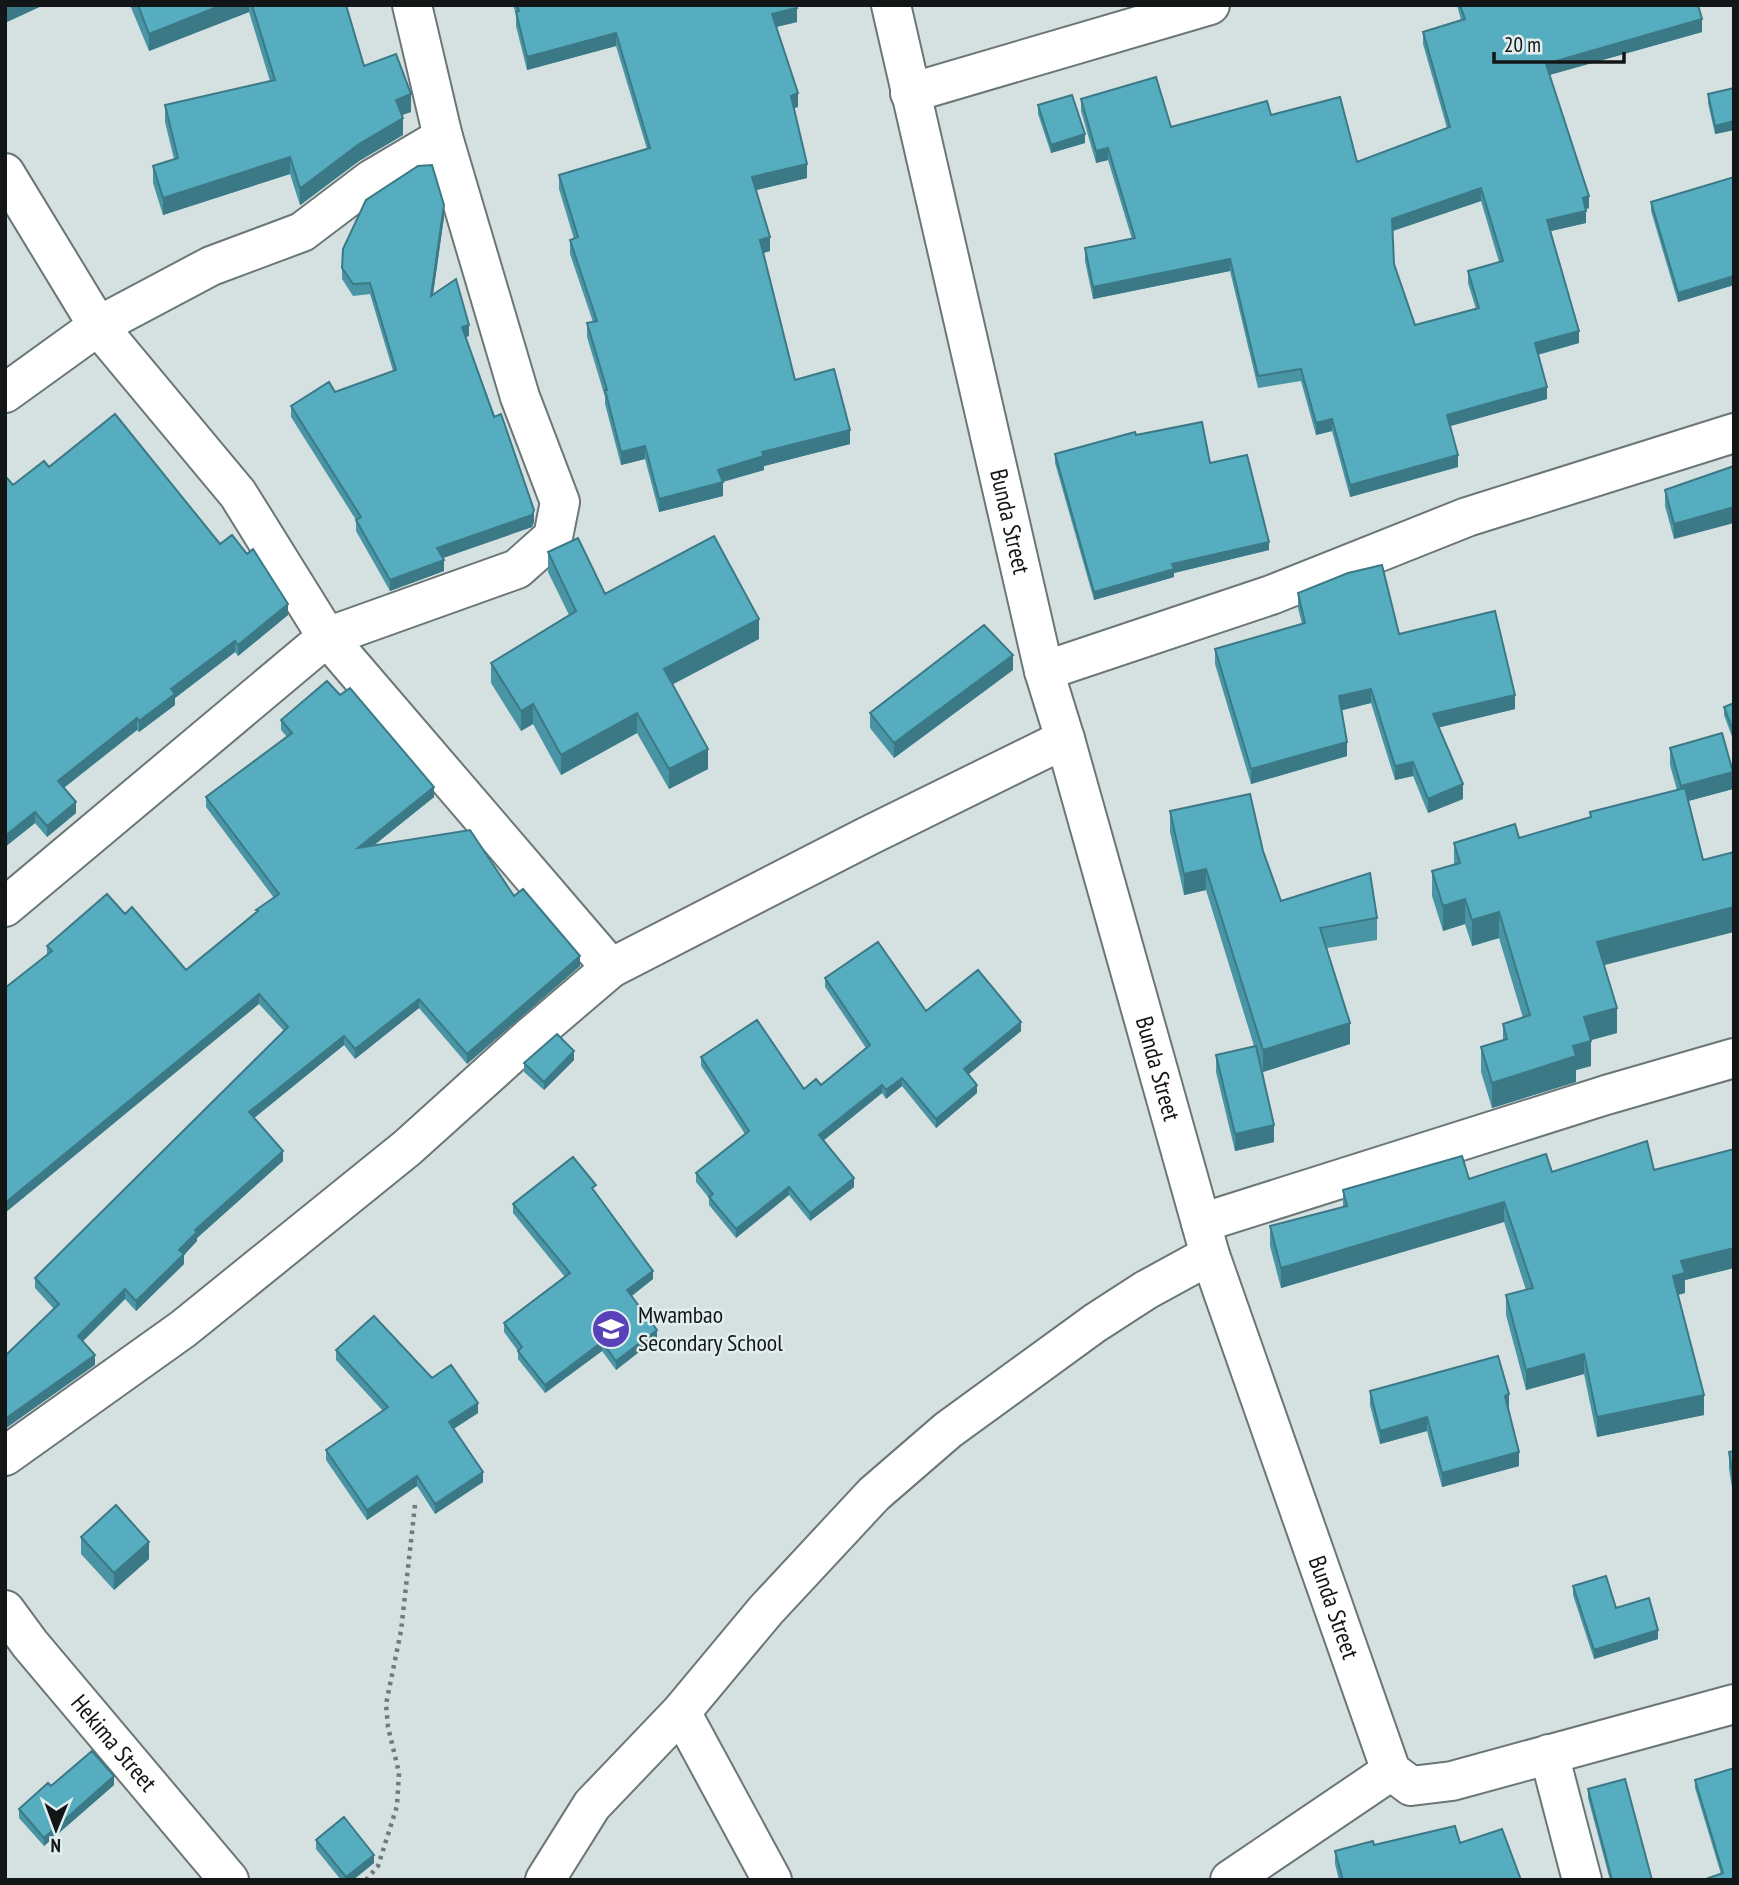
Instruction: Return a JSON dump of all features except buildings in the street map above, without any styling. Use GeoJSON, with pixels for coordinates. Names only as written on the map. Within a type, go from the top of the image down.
{"type":"FeatureCollection","features":[{"type":"Feature","properties":{"kind":"street"},"geometry":{"type":"LineString","coordinates":[[5,907],[327,637],[517,569],[553,537],[560,502],[520,397],[443,137],[412,5]]}},
{"type":"Feature","properties":{"kind":"street","name":"Bunda Street"},"geometry":{"type":"LineString","coordinates":[[891,5],[1044,671],[1206,1239],[1391,1771]]}},
{"type":"Feature","properties":{"kind":"street"},"geometry":{"type":"LineString","coordinates":[[910,93],[1210,5]]}},
{"type":"Feature","properties":{"kind":"street"},"geometry":{"type":"LineString","coordinates":[[5,393],[98,326],[211,266],[302,232],[372,178],[443,137]]}},
{"type":"Feature","properties":{"kind":"street"},"geometry":{"type":"LineString","coordinates":[[5,173],[98,326],[237,494],[327,637],[611,968]]}},
{"type":"Feature","properties":{"kind":"street"},"geometry":{"type":"LineString","coordinates":[[1044,671],[1271,595],[1467,517],[1734,433]]}},
{"type":"Feature","properties":{"kind":"street"},"geometry":{"type":"LineString","coordinates":[[5,1456],[183,1329],[407,1148],[611,968],[868,836],[1065,739]]}},
{"type":"Feature","properties":{"kind":"street"},"geometry":{"type":"LineString","coordinates":[[545,1880],[592,1805],[681,1712],[766,1610],[874,1494],[948,1430],[1095,1323],[1146,1290],[1206,1239],[1606,1095],[1734,1058]]}},
{"type":"Feature","properties":{"kind":"street","name":"Hekima Street"},"geometry":{"type":"LineString","coordinates":[[5,1610],[18,1651],[222,1878]]}},
{"type":"Feature","properties":{"kind":"street"},"geometry":{"type":"LineString","coordinates":[[1230,1880],[1391,1771],[1411,1786],[1452,1781],[1734,1704]]}},
{"type":"Feature","properties":{"kind":"street"},"geometry":{"type":"LineString","coordinates":[[681,1712],[772,1880]]}},
{"type":"Feature","properties":{"kind":"street"},"geometry":{"type":"LineString","coordinates":[[1549,1754],[1582,1880]]}},
{"type":"Feature","properties":{"kind":"path"},"geometry":{"type":"LineString","coordinates":[[366,1880],[378,1866],[397,1805],[399,1773],[388,1727],[386,1704],[401,1631],[415,1505]]}},
{"type":"Feature","properties":{"kind":"place","name":"Mwambao Secondary School"},"geometry":{"type":"Point","coordinates":[611,1329]}}]}
